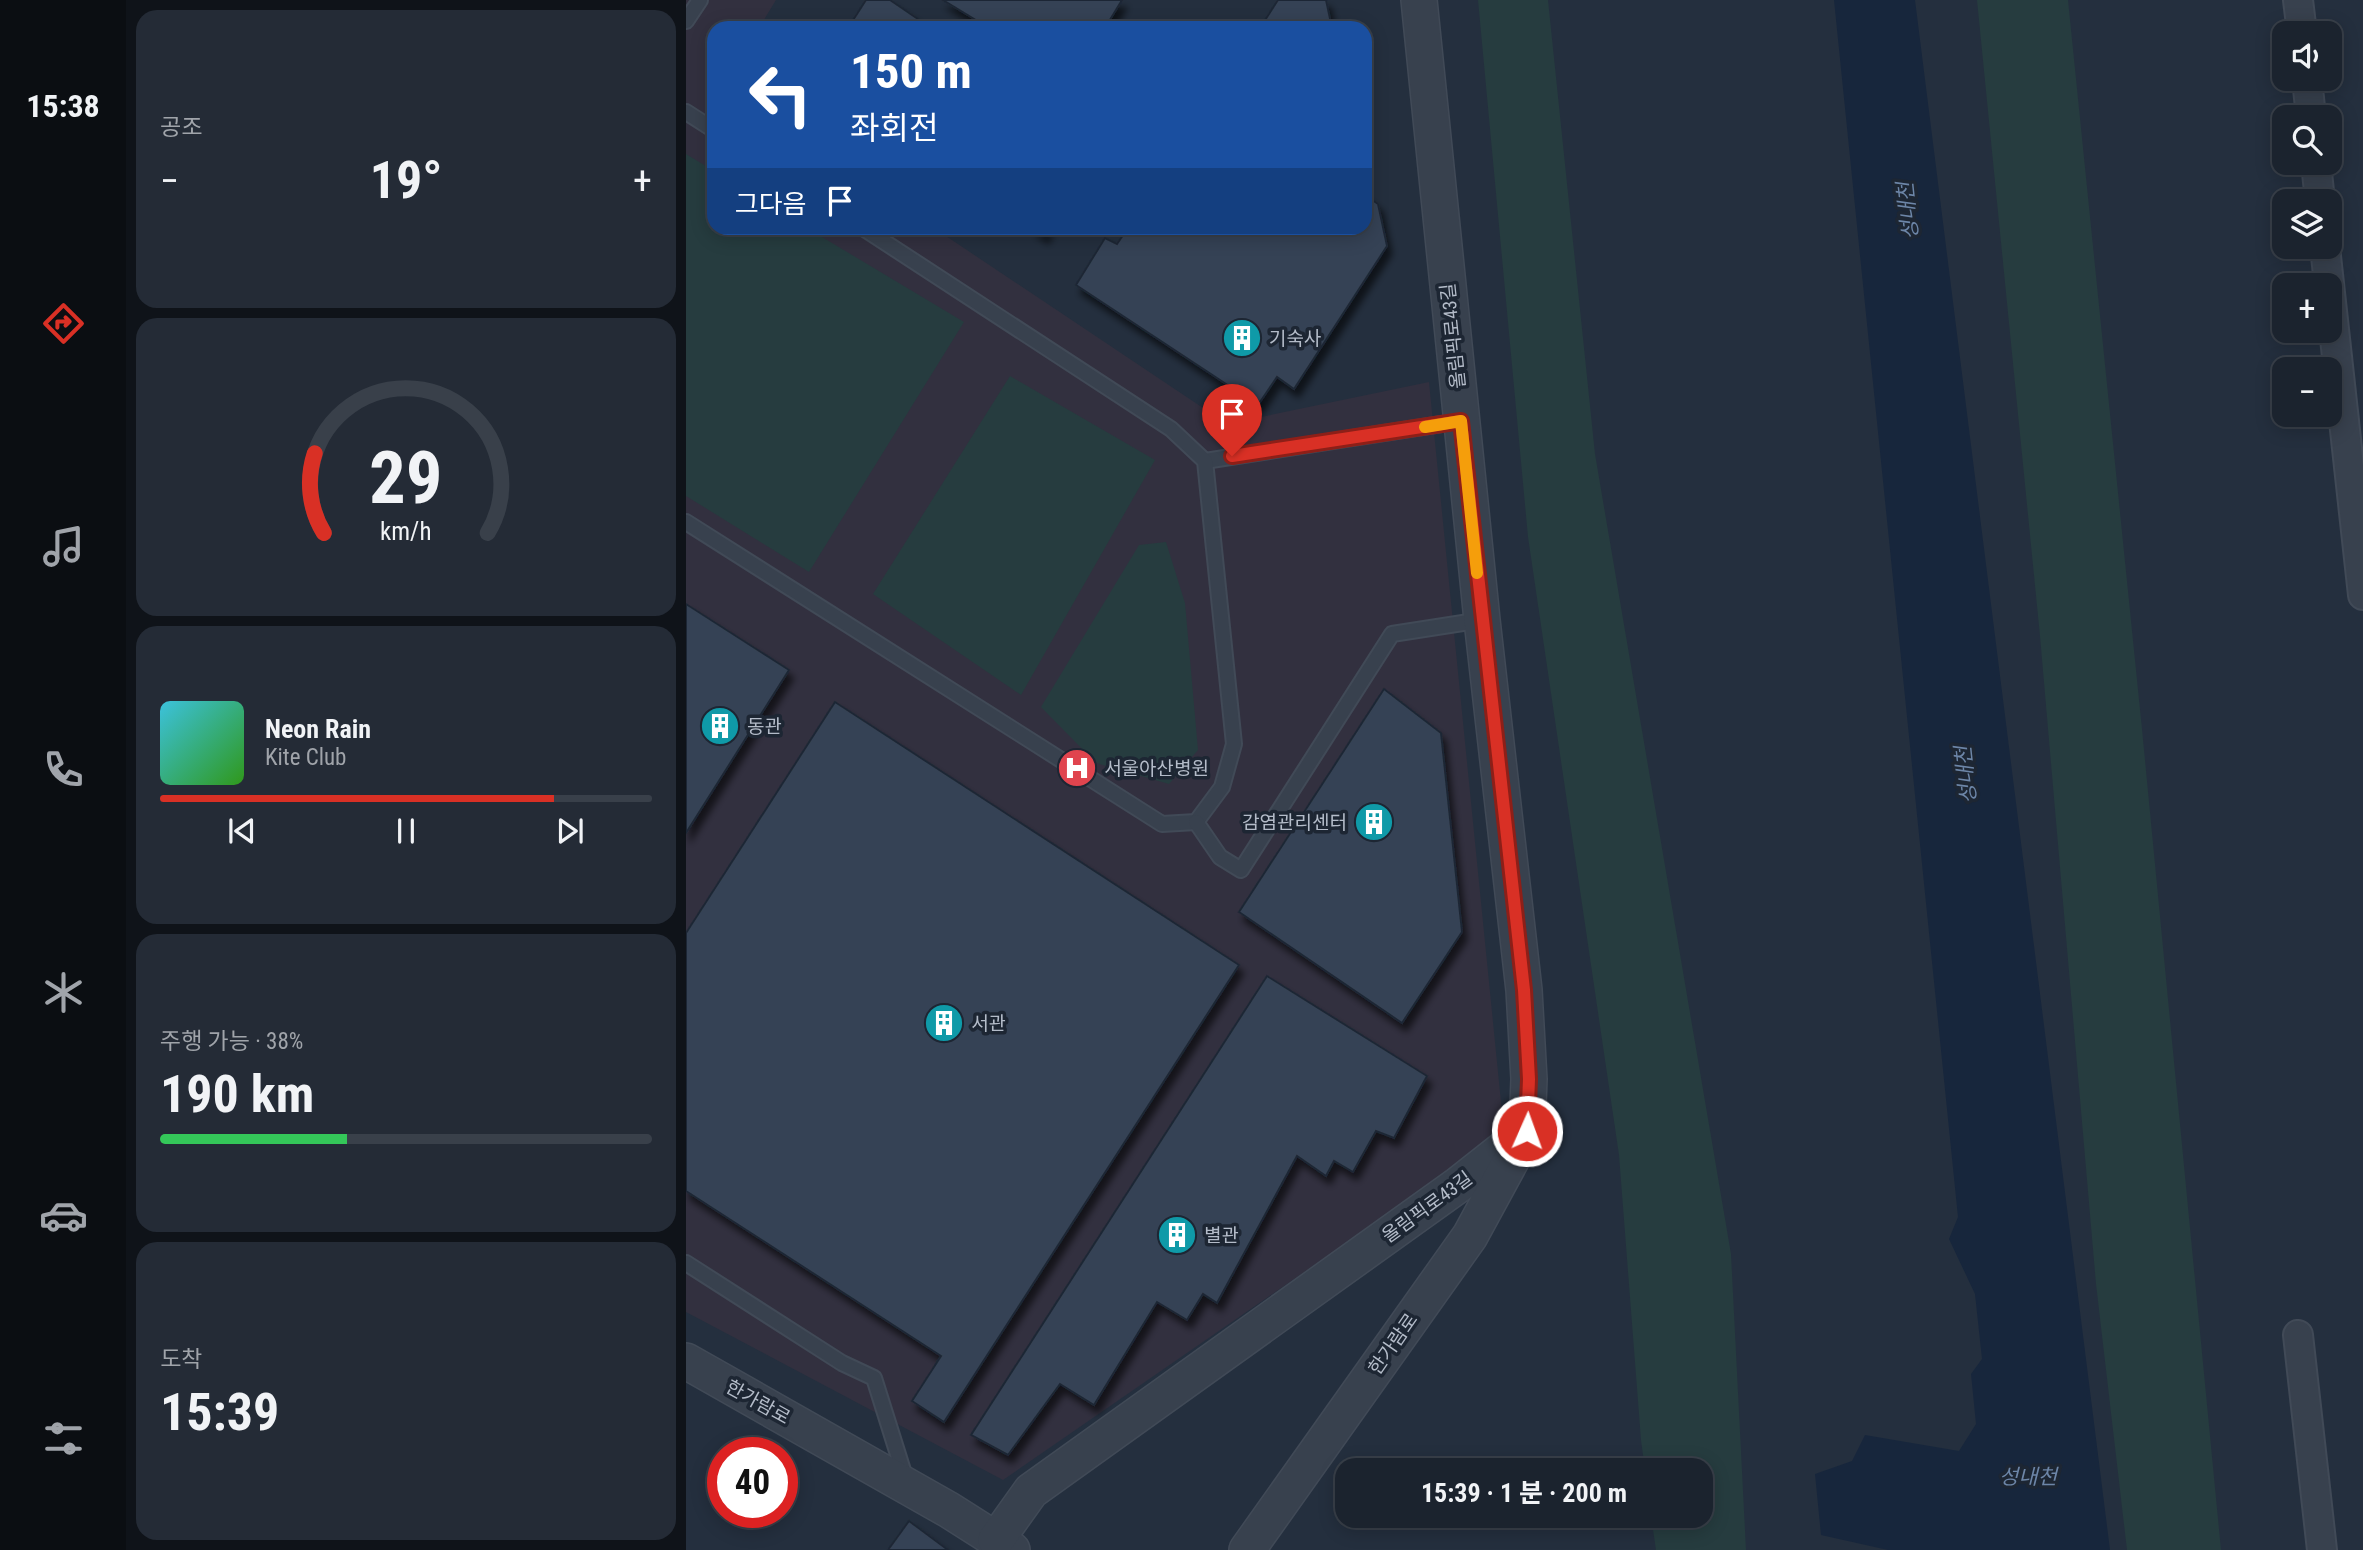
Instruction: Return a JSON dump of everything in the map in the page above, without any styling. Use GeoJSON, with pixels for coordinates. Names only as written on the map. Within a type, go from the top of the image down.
{"type":"FeatureCollection","features":[{"type":"Feature","properties":{"kind":"street","name":"올림픽로43길"},"geometry":{"type":"LineString","coordinates":[[1004,1545],[1031,1491],[1458,1185],[1527,1131],[1529,1079],[1524,990],[1482,620],[1419,0]]}},
{"type":"Feature","properties":{"kind":"street"},"geometry":{"type":"LineString","coordinates":[[2298,0],[2301,21]]}},
{"type":"Feature","properties":{"kind":"street"},"geometry":{"type":"LineString","coordinates":[[2326,259],[2363,595]]}},
{"type":"Feature","properties":{"kind":"street","name":"한가람로"},"geometry":{"type":"LineString","coordinates":[[1247,1550],[1470,1236],[1527,1131]]}},
{"type":"Feature","properties":{"kind":"street"},"geometry":{"type":"LineString","coordinates":[[2298,1335],[2322,1550]]}},
{"type":"Feature","properties":{"kind":"street","name":"한가람로"},"geometry":{"type":"LineString","coordinates":[[686,1361],[908,1486],[1004,1545]]}},
{"type":"Feature","properties":{"kind":"lane"},"geometry":{"type":"LineString","coordinates":[[686,21],[700,0]]}},
{"type":"Feature","properties":{"kind":"lane"},"geometry":{"type":"LineString","coordinates":[[686,112],[707,126]]}},
{"type":"Feature","properties":{"kind":"lane"},"geometry":{"type":"LineString","coordinates":[[874,235],[1171,429],[1205,461],[1234,744],[1222,786],[1196,822]]}},
{"type":"Feature","properties":{"kind":"lane"},"geometry":{"type":"LineString","coordinates":[[1205,461],[1461,421]]}},
{"type":"Feature","properties":{"kind":"lane"},"geometry":{"type":"LineString","coordinates":[[686,522],[1163,824],[1196,822]]}},
{"type":"Feature","properties":{"kind":"lane"},"geometry":{"type":"LineString","coordinates":[[1196,822],[1220,857],[1241,870],[1392,634],[1482,620]]}},
{"type":"Feature","properties":{"kind":"lane"},"geometry":{"type":"LineString","coordinates":[[686,1263],[842,1363],[874,1378],[908,1486]]}},
{"type":"Feature","properties":{"kind":"shaded area","name":"서울아산병원"},"geometry":{"type":"Polygon","coordinates":[[[686,0],[776,0],[763,21],[707,21],[707,235],[944,235],[1227,424],[1429,382],[1502,1112],[1484,1148],[1003,1480],[686,1312],[686,0]]]}},
{"type":"Feature","properties":{"kind":"green space"},"geometry":{"type":"Polygon","coordinates":[[[1478,0],[1548,0],[1595,454],[1731,1254],[1746,1550],[1656,1550],[1653,1528],[1713,1528],[1713,1458],[1643,1458],[1619,1155],[1528,537],[1478,0]]]}},
{"type":"Feature","properties":{"kind":"green space"},"geometry":{"type":"Polygon","coordinates":[[[1977,0],[2068,0],[2221,1550],[2127,1550],[2096,1284],[2040,636],[1977,0]]]}},
{"type":"Feature","properties":{"kind":"green space"},"geometry":{"type":"Polygon","coordinates":[[[686,154],[707,167],[707,235],[819,235],[964,322],[809,572],[686,496],[686,154]]]}},
{"type":"Feature","properties":{"kind":"green space"},"geometry":{"type":"Polygon","coordinates":[[[1010,376],[1155,460],[1021,695],[873,594],[1010,376]]]}},
{"type":"Feature","properties":{"kind":"green space"},"geometry":{"type":"Polygon","coordinates":[[[1166,542],[1185,603],[1198,750],[1169,784],[1096,763],[1041,707],[1139,545],[1166,542]]]}},
{"type":"Feature","properties":{"kind":"water","name":"성내천"},"geometry":{"type":"Polygon","coordinates":[[[1834,0],[1915,0],[2110,1550],[1888,1550],[1821,1535],[1815,1474],[1852,1461],[1865,1435],[1959,1451],[1976,1424],[1971,1374],[1982,1359],[1975,1294],[1949,1239],[1958,1217],[1834,0]]]}},
{"type":"Feature","properties":{"kind":"building"},"geometry":{"type":"Polygon","coordinates":[[[866,0],[890,0],[921,21],[852,21],[866,0]]]}},
{"type":"Feature","properties":{"kind":"building"},"geometry":{"type":"Polygon","coordinates":[[[943,0],[1122,0],[1109,21],[978,21],[943,0]]]}},
{"type":"Feature","properties":{"kind":"building"},"geometry":{"type":"Polygon","coordinates":[[[1278,0],[1326,0],[1330,21],[1264,21],[1278,0]]]}},
{"type":"Feature","properties":{"kind":"building","name":"기숙사"},"geometry":{"type":"Polygon","coordinates":[[[1372,200],[1378,204],[1387,246],[1294,389],[1277,377],[1258,405],[1076,285],[1105,238],[1117,244],[1123,235],[1372,235],[1372,200]]]}},
{"type":"Feature","properties":{"kind":"building","name":"동관"},"geometry":{"type":"Polygon","coordinates":[[[686,604],[789,670],[686,833],[686,604]]]}},
{"type":"Feature","properties":{"kind":"building","name":"감염관리센터"},"geometry":{"type":"Polygon","coordinates":[[[1384,689],[1441,733],[1462,932],[1402,1023],[1239,912],[1384,689]]]}},
{"type":"Feature","properties":{"kind":"building","name":"서관"},"geometry":{"type":"Polygon","coordinates":[[[835,702],[1239,965],[944,1422],[912,1401],[941,1356],[686,1191],[686,933],[835,702]]]}},
{"type":"Feature","properties":{"kind":"building","name":"별관"},"geometry":{"type":"Polygon","coordinates":[[[1267,976],[1427,1076],[1394,1138],[1376,1131],[1353,1172],[1334,1161],[1326,1176],[1297,1156],[1217,1303],[1203,1294],[1187,1320],[1157,1302],[1094,1405],[1060,1384],[1008,1455],[971,1435],[1267,976]]]}},
{"type":"Feature","properties":{"kind":"building"},"geometry":{"type":"Polygon","coordinates":[[[909,1521],[948,1550],[888,1550],[909,1521]]]}},
{"type":"Feature","properties":{"kind":"slow traffic"},"geometry":{"type":"LineString","coordinates":[[1425,427],[1461,421],[1477,573]]}},
{"type":"Feature","properties":{"kind":"place","name":"기숙사"},"geometry":{"type":"Point","coordinates":[1242,338]}},
{"type":"Feature","properties":{"kind":"place","name":"동관"},"geometry":{"type":"Point","coordinates":[720,726]}},
{"type":"Feature","properties":{"kind":"place","name":"서울아산병원"},"geometry":{"type":"Point","coordinates":[1077,768]}},
{"type":"Feature","properties":{"kind":"place","name":"감염관리센터"},"geometry":{"type":"Point","coordinates":[1374,822]}},
{"type":"Feature","properties":{"kind":"place","name":"서관"},"geometry":{"type":"Point","coordinates":[944,1023]}},
{"type":"Feature","properties":{"kind":"place","name":"별관"},"geometry":{"type":"Point","coordinates":[1177,1235]}},
{"type":"Feature","properties":{"kind":"route"},"geometry":{"type":"LineString","coordinates":[[1232,456],[1461,421],[1524,990],[1529,1079],[1527,1131]]}}]}
